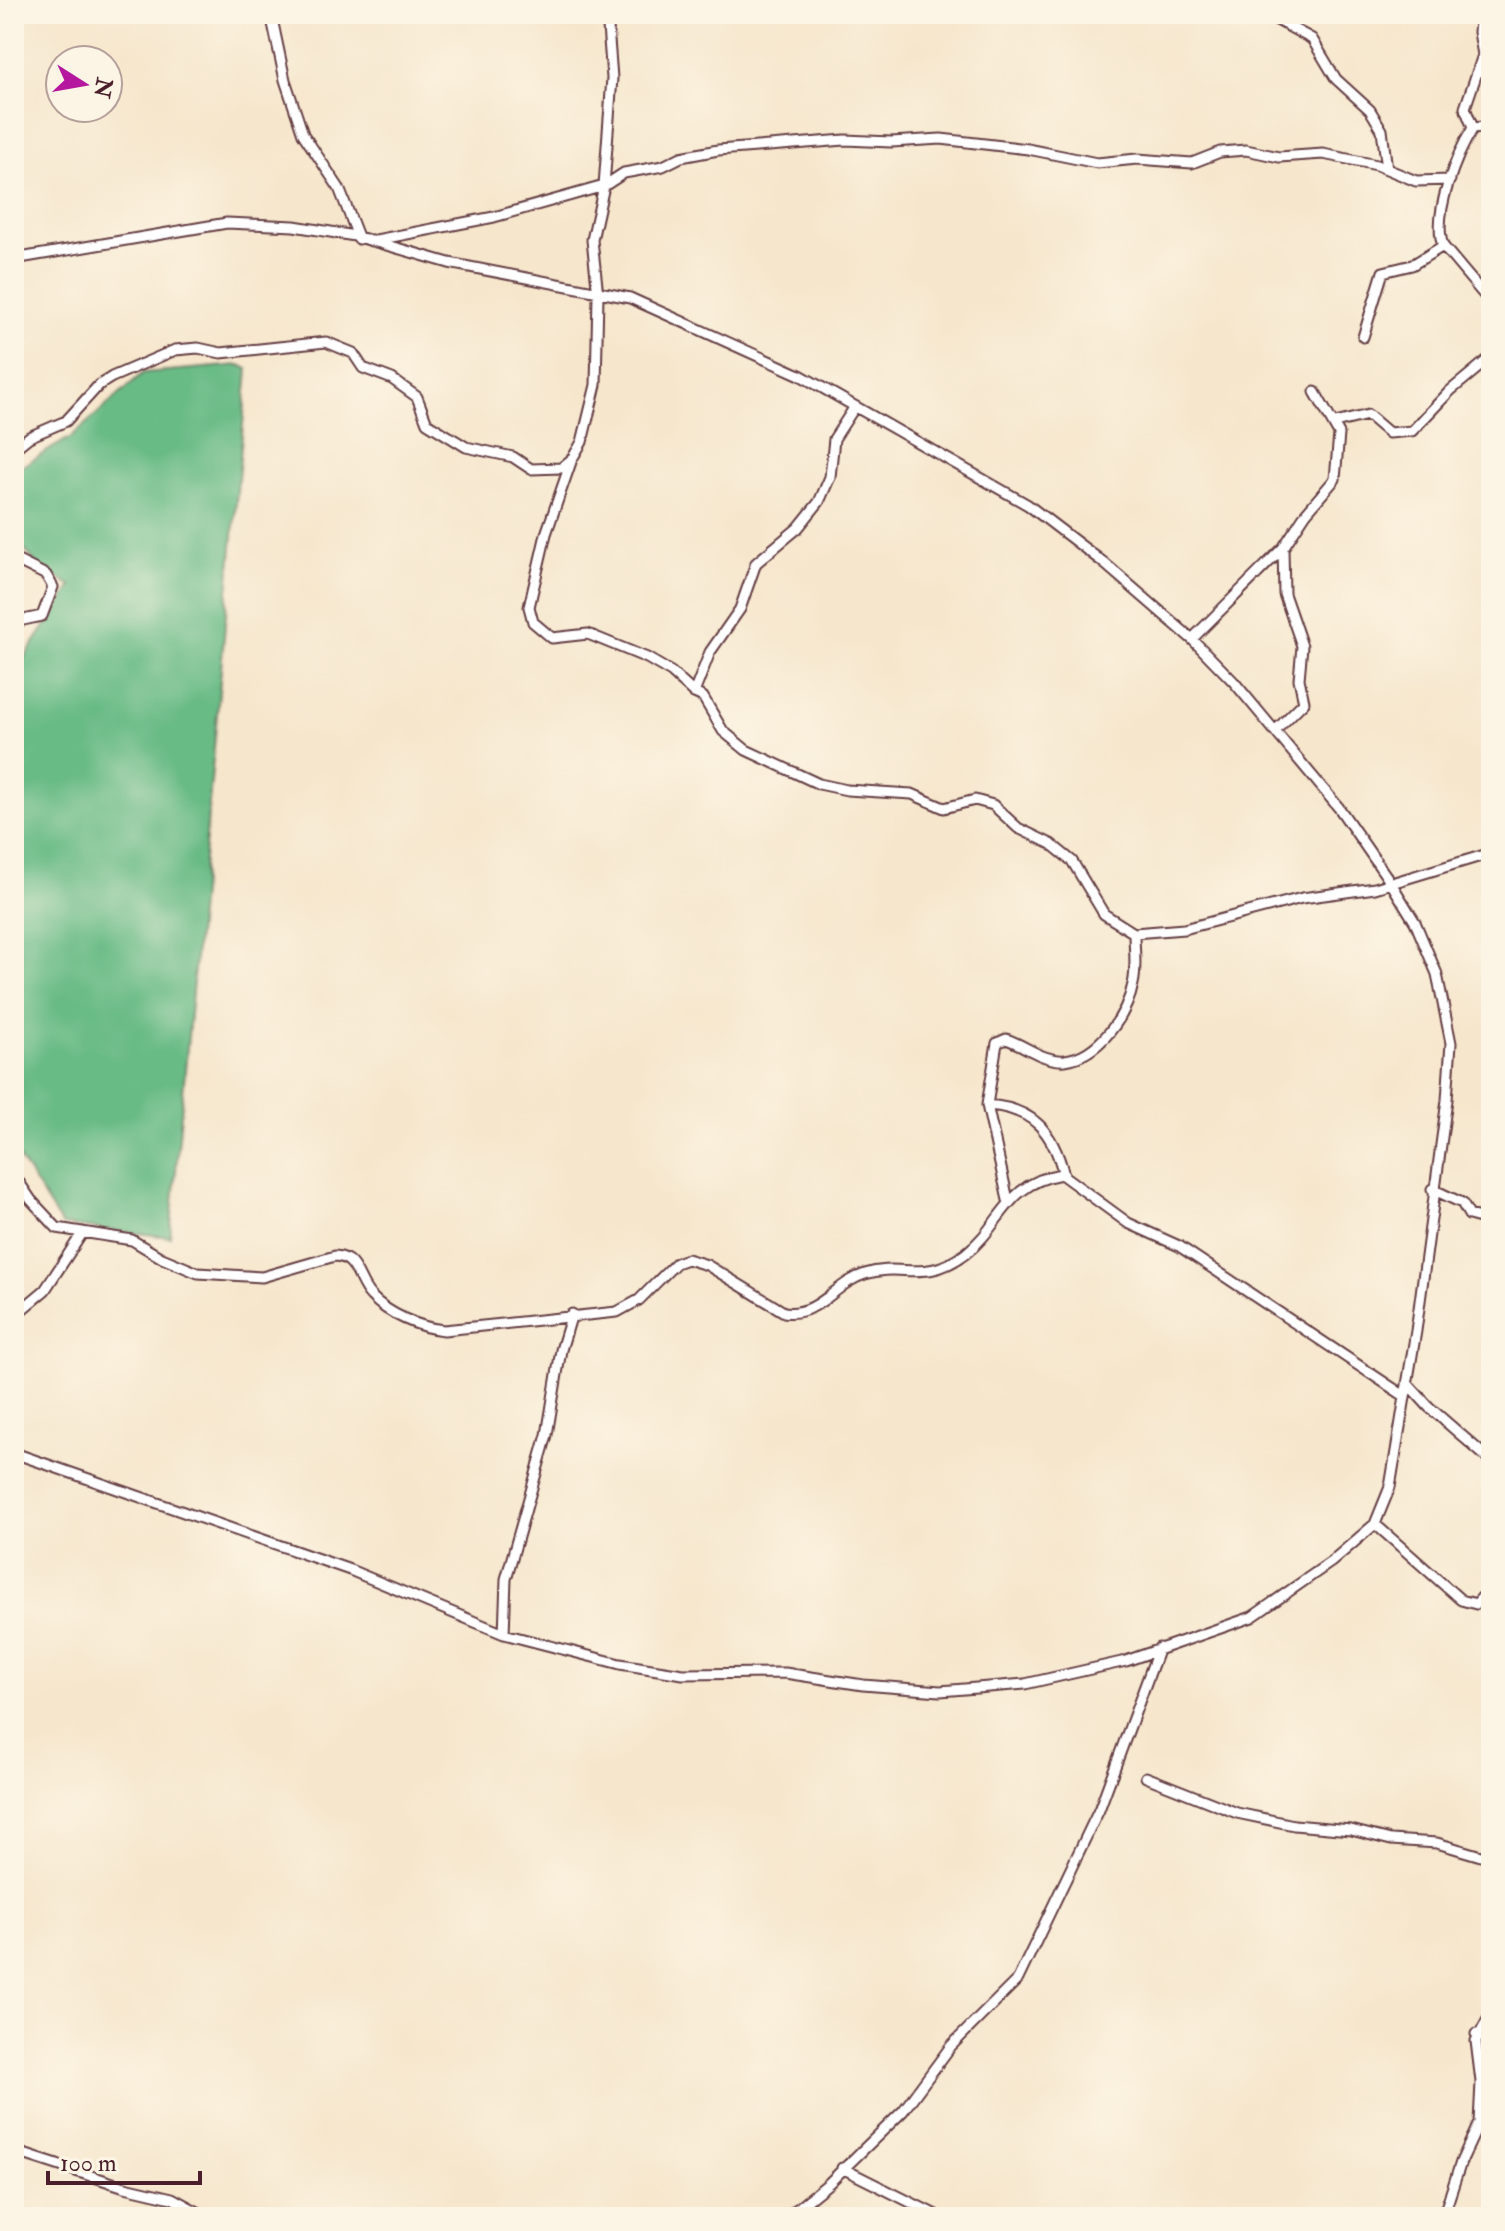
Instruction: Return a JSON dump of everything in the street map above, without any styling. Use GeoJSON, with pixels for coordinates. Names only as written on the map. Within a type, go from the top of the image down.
{"type":"FeatureCollection","features":[{"type":"Feature","properties":{"kind":"street"},"geometry":{"type":"LineString","coordinates":[[271,14],[285,80],[303,134],[339,188],[364,240]]}},
{"type":"Feature","properties":{"kind":"street"},"geometry":{"type":"LineString","coordinates":[[607,14],[612,78],[604,186],[592,240],[598,295],[596,385],[582,442],[572,459],[546,534],[529,607],[531,619],[552,638],[565,639],[588,634],[623,646],[671,672],[703,697],[723,731],[746,750],[819,784],[847,790],[912,794],[944,808],[975,800],[993,805],[1018,828],[1051,844],[1072,861],[1104,914],[1134,933],[1200,926],[1302,898],[1359,891],[1491,853]]}},
{"type":"Feature","properties":{"kind":"street"},"geometry":{"type":"LineString","coordinates":[[1266,14],[1312,39],[1336,79],[1370,110],[1382,130],[1387,169]]}},
{"type":"Feature","properties":{"kind":"street"},"geometry":{"type":"LineString","coordinates":[[1481,14],[1483,55],[1465,108],[1473,128],[1450,180],[1440,229],[1443,246],[1491,303]]}},
{"type":"Feature","properties":{"kind":"street"},"geometry":{"type":"LineString","coordinates":[[1473,128],[1491,126]]}},
{"type":"Feature","properties":{"kind":"street"},"geometry":{"type":"LineString","coordinates":[[364,240],[478,221],[604,186],[624,173],[654,169],[692,154],[845,140],[879,143],[941,139],[1028,149],[1097,163],[1137,159],[1192,163],[1220,152],[1246,150],[1279,157],[1323,154],[1387,169],[1416,181],[1450,180]]}},
{"type":"Feature","properties":{"kind":"street"},"geometry":{"type":"LineString","coordinates":[[14,259],[233,223],[294,226],[364,240],[449,263],[581,287],[598,295],[630,298],[800,375],[1028,505],[1104,563],[1192,639],[1276,730],[1346,817],[1391,883],[1427,949],[1450,1025],[1447,1100],[1407,1383],[1390,1487],[1375,1524],[1331,1562],[1252,1617],[1126,1661],[1045,1681],[914,1691],[785,1673],[671,1673],[620,1664],[504,1634],[350,1570],[14,1453]]}},
{"type":"Feature","properties":{"kind":"street"},"geometry":{"type":"LineString","coordinates":[[1363,337],[1383,272],[1412,265],[1443,246]]}},
{"type":"Feature","properties":{"kind":"street"},"geometry":{"type":"LineString","coordinates":[[14,449],[29,437],[66,421],[99,385],[112,377],[175,350],[198,348],[221,353],[326,342],[353,353],[363,368],[392,379],[417,397],[427,423],[466,447],[513,457],[531,469],[561,468],[572,459]]}},
{"type":"Feature","properties":{"kind":"street"},"geometry":{"type":"LineString","coordinates":[[1335,423],[1368,415],[1389,433],[1412,431],[1450,391],[1491,357]]}},
{"type":"Feature","properties":{"kind":"street"},"geometry":{"type":"LineString","coordinates":[[1192,639],[1283,548],[1306,513],[1335,479],[1340,443],[1335,423],[1315,392]]}},
{"type":"Feature","properties":{"kind":"street"},"geometry":{"type":"LineString","coordinates":[[694,693],[710,652],[740,609],[756,563],[798,528],[819,502],[830,477],[834,439],[854,408]]}},
{"type":"Feature","properties":{"kind":"street"},"geometry":{"type":"LineString","coordinates":[[1276,730],[1304,702],[1299,686],[1302,646],[1284,594],[1283,548]]}},
{"type":"Feature","properties":{"kind":"street"},"geometry":{"type":"LineString","coordinates":[[14,559],[46,575],[53,587],[42,616],[14,622]]}},
{"type":"Feature","properties":{"kind":"street"},"geometry":{"type":"LineString","coordinates":[[1008,1200],[987,1105],[991,1064],[1001,1039],[1064,1060],[1082,1054],[1107,1033],[1127,1005],[1134,982],[1134,933]]}},
{"type":"Feature","properties":{"kind":"street"},"geometry":{"type":"LineString","coordinates":[[987,1105],[1013,1109],[1036,1120],[1052,1137],[1064,1175]]}},
{"type":"Feature","properties":{"kind":"street"},"geometry":{"type":"LineString","coordinates":[[14,1175],[50,1222],[66,1231],[132,1240],[162,1258],[198,1273],[221,1276],[281,1274],[335,1256],[345,1256],[354,1265],[370,1295],[422,1327],[454,1330],[627,1309],[667,1270],[687,1259],[707,1265],[784,1312],[795,1314],[825,1301],[860,1275],[873,1271],[920,1273],[947,1265],[973,1247],[1008,1200],[1058,1174],[1064,1175],[1128,1223],[1179,1246],[1382,1377],[1403,1395]]}},
{"type":"Feature","properties":{"kind":"street"},"geometry":{"type":"LineString","coordinates":[[1432,1189],[1462,1203],[1469,1215],[1491,1221]]}},
{"type":"Feature","properties":{"kind":"street"},"geometry":{"type":"LineString","coordinates":[[14,1316],[45,1290],[83,1232]]}},
{"type":"Feature","properties":{"kind":"street"},"geometry":{"type":"LineString","coordinates":[[504,1634],[506,1579],[541,1460],[561,1350],[572,1314]]}},
{"type":"Feature","properties":{"kind":"street"},"geometry":{"type":"LineString","coordinates":[[1407,1383],[1429,1407],[1491,1461]]}},
{"type":"Feature","properties":{"kind":"street"},"geometry":{"type":"LineString","coordinates":[[1375,1524],[1461,1600],[1476,1604],[1491,1587]]}},
{"type":"Feature","properties":{"kind":"street"},"geometry":{"type":"LineString","coordinates":[[787,2217],[829,2183],[903,2111],[951,2046],[1018,1979],[1099,1810],[1159,1648]]}},
{"type":"Feature","properties":{"kind":"street"},"geometry":{"type":"LineString","coordinates":[[1146,1777],[1237,1813],[1294,1825],[1351,1830],[1391,1840],[1452,1846],[1491,1859]]}},
{"type":"Feature","properties":{"kind":"street"},"geometry":{"type":"LineString","coordinates":[[1443,2217],[1461,2162],[1479,2123],[1481,2082],[1476,2034],[1491,2014]]}},
{"type":"Feature","properties":{"kind":"street"},"geometry":{"type":"LineString","coordinates":[[1476,2034],[1491,2040]]}},
{"type":"Feature","properties":{"kind":"street"},"geometry":{"type":"LineString","coordinates":[[14,2151],[125,2187],[172,2198],[207,2217]]}},
{"type":"Feature","properties":{"kind":"street"},"geometry":{"type":"LineString","coordinates":[[842,2168],[940,2217]]}},
{"type":"Feature","properties":{"kind":"green space"},"geometry":{"type":"Polygon","coordinates":[[[240,365],[248,369],[170,1237],[62,1225],[14,1150],[14,655],[24,658],[72,586],[40,568],[14,537],[14,471],[71,437],[143,373],[240,365]]]}}]}
